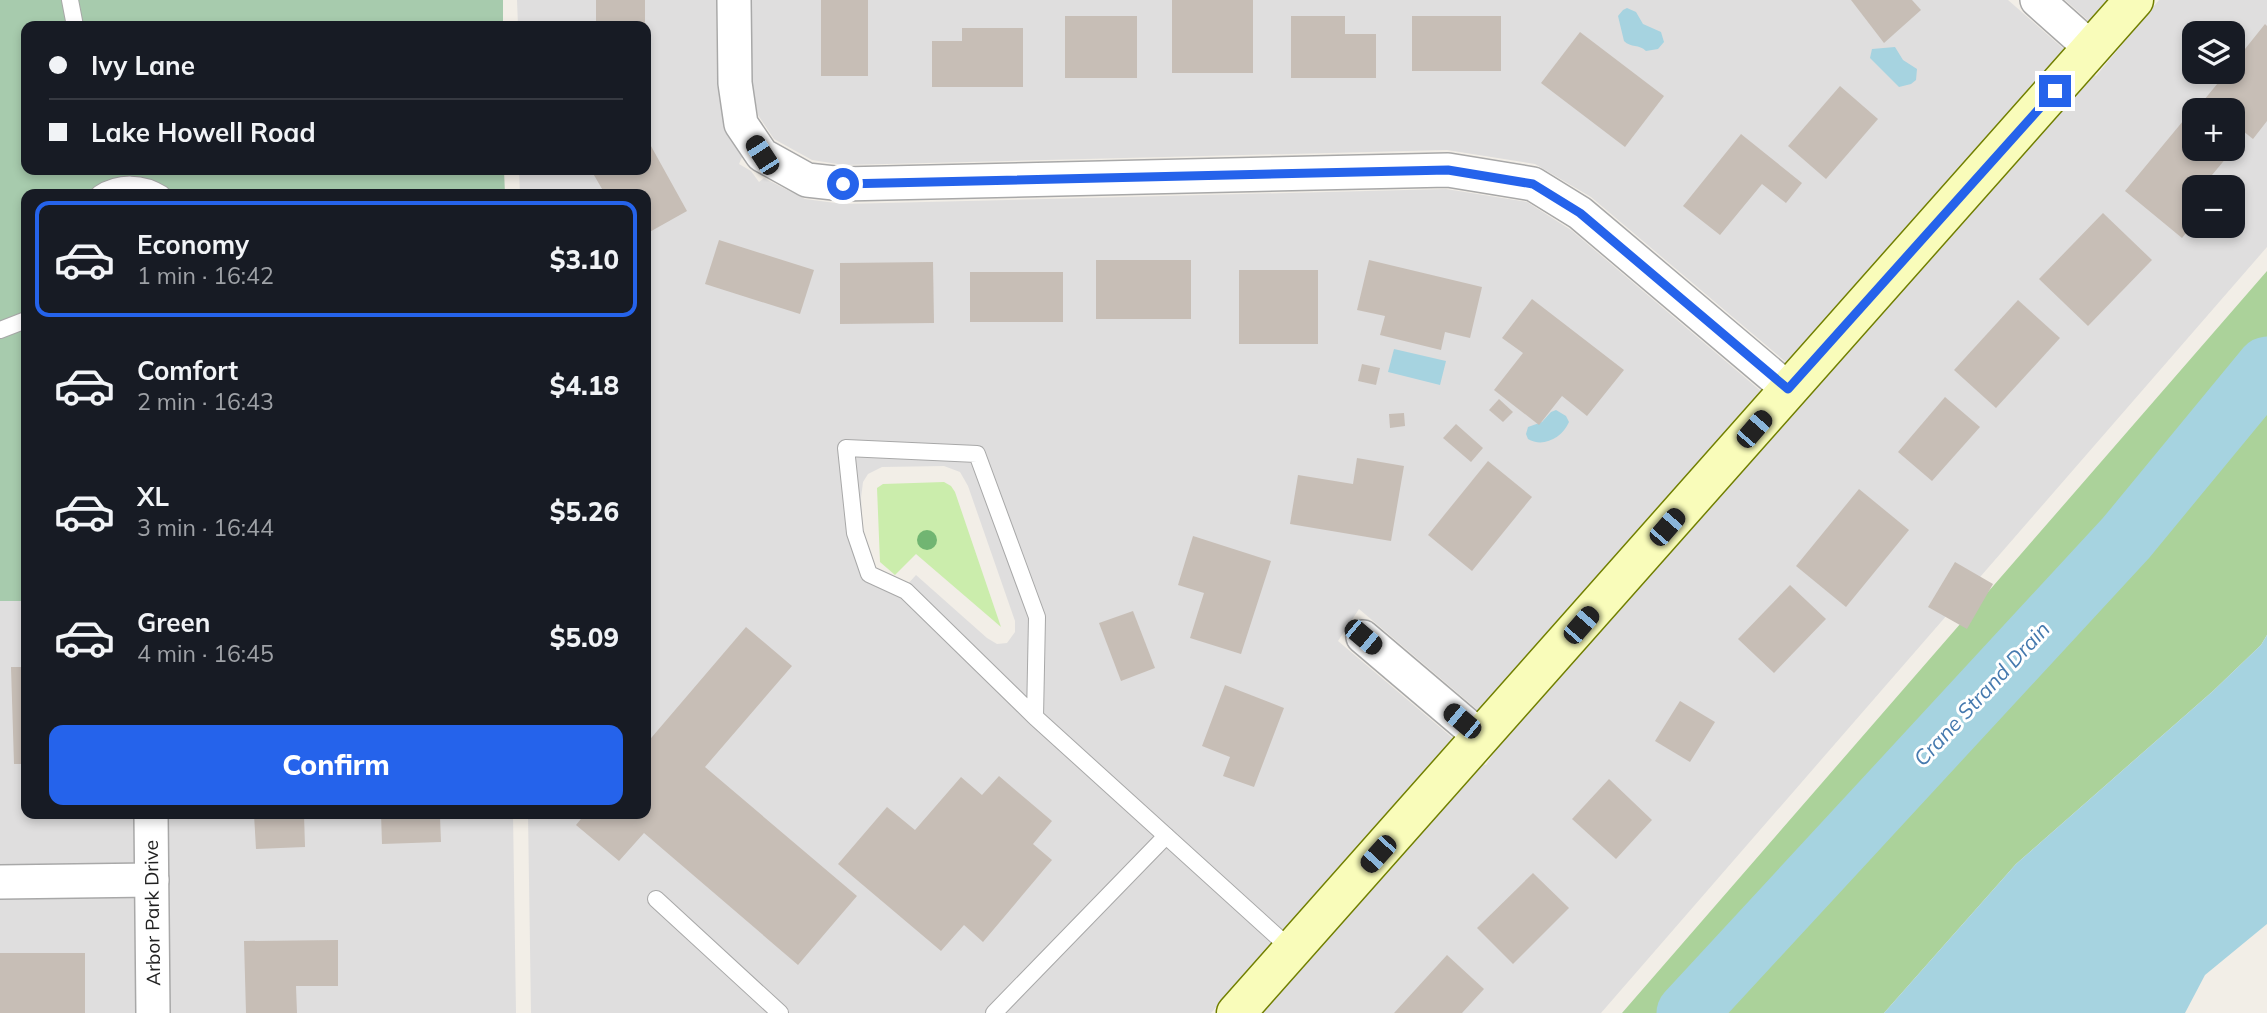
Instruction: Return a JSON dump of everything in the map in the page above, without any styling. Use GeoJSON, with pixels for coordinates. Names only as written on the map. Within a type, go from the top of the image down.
{"type":"FeatureCollection","features":[{"type":"Feature","properties":{"kind":"street"},"geometry":{"type":"LineString","coordinates":[[734,0],[734,83],[741,124],[762,155],[807,180],[843,184],[1448,170],[1533,184],[1580,213],[1788,389]]}},
{"type":"Feature","properties":{"kind":"street"},"geometry":{"type":"LineString","coordinates":[[2037,0],[2092,49]]}},
{"type":"Feature","properties":{"kind":"street"},"geometry":{"type":"LineString","coordinates":[[1236,1013],[2134,0]]}},
{"type":"Feature","properties":{"kind":"street"},"geometry":{"type":"LineString","coordinates":[[1363,637],[1482,738]]}},
{"type":"Feature","properties":{"kind":"street","name":"Arbor Park Drive"},"geometry":{"type":"LineString","coordinates":[[151,819],[153,1013]]}},
{"type":"Feature","properties":{"kind":"street"},"geometry":{"type":"LineString","coordinates":[[0,882],[152,880]]}},
{"type":"Feature","properties":{"kind":"lane"},"geometry":{"type":"LineString","coordinates":[[70,0],[74,21]]}},
{"type":"Feature","properties":{"kind":"lane"},"geometry":{"type":"LineString","coordinates":[[115,175],[118,187]]}},
{"type":"Feature","properties":{"kind":"lane"},"geometry":{"type":"LineString","coordinates":[[113,189],[141,185],[150,189]]}},
{"type":"Feature","properties":{"kind":"lane"},"geometry":{"type":"LineString","coordinates":[[0,330],[21,322]]}},
{"type":"Feature","properties":{"kind":"lane"},"geometry":{"type":"LineString","coordinates":[[1035,717],[1037,617],[977,454],[846,448],[855,533],[869,574],[906,592],[1035,717],[1292,950]]}},
{"type":"Feature","properties":{"kind":"lane"},"geometry":{"type":"LineString","coordinates":[[994,1013],[1166,836]]}},
{"type":"Feature","properties":{"kind":"lane"},"geometry":{"type":"LineString","coordinates":[[656,899],[780,1013]]}},
{"type":"Feature","properties":{"kind":"shaded area"},"geometry":{"type":"Polygon","coordinates":[[[517,0],[716,0],[717,83],[725,127],[742,157],[739,164],[751,171],[759,182],[764,178],[805,199],[843,204],[1446,189],[1527,202],[1571,230],[1762,392],[1480,712],[1359,609],[1338,641],[1455,740],[1211,1013],[531,1013],[528,819],[651,819],[651,189],[520,189],[519,175],[651,175],[651,21],[518,21],[517,0]],[[944,466],[882,467],[868,474],[863,482],[861,498],[865,563],[905,587],[916,575],[987,638],[997,644],[1007,643],[1015,632],[1015,621],[968,486],[960,472],[944,466]]]}},
{"type":"Feature","properties":{"kind":"shaded area"},"geometry":{"type":"Polygon","coordinates":[[[751,0],[2008,0],[2066,51],[1787,363],[1591,197],[1535,164],[1447,150],[844,165],[812,160],[774,139],[758,115],[751,80],[751,0]]]}},
{"type":"Feature","properties":{"kind":"shaded area"},"geometry":{"type":"Polygon","coordinates":[[[2065,0],[2110,0],[2091,23],[2065,0]]]}},
{"type":"Feature","properties":{"kind":"shaded area"},"geometry":{"type":"Polygon","coordinates":[[[2159,0],[2267,0],[2267,247],[1601,1013],[1261,1013],[1483,764],[1486,765],[1495,751],[1790,415],[1792,416],[2094,75],[2096,76],[2159,0]]]}},
{"type":"Feature","properties":{"kind":"shaded area"},"geometry":{"type":"Polygon","coordinates":[[[0,601],[21,601],[21,819],[513,819],[516,1013],[0,1013],[0,601]]]}},
{"type":"Feature","properties":{"kind":"green space"},"geometry":{"type":"Polygon","coordinates":[[[0,0],[503,0],[503,21],[21,21],[21,175],[504,175],[505,189],[21,189],[21,601],[0,601],[0,0]]]}},
{"type":"Feature","properties":{"kind":"green space"},"geometry":{"type":"Polygon","coordinates":[[[2267,271],[2267,635],[2261,645],[2213,691],[2016,864],[1884,1013],[1622,1013],[2267,271]]]}},
{"type":"Feature","properties":{"kind":"green space"},"geometry":{"type":"Polygon","coordinates":[[[944,482],[955,492],[1001,627],[916,554],[895,575],[880,562],[877,488],[883,484],[944,482]]]}},
{"type":"Feature","properties":{"kind":"water"},"geometry":{"type":"Polygon","coordinates":[[[1627,8],[1636,12],[1643,24],[1661,32],[1664,42],[1658,49],[1646,51],[1624,41],[1618,16],[1627,8]]]}},
{"type":"Feature","properties":{"kind":"water"},"geometry":{"type":"Polygon","coordinates":[[[1895,47],[1903,60],[1917,69],[1916,80],[1911,84],[1899,87],[1870,58],[1872,49],[1895,47]]]}},
{"type":"Feature","properties":{"kind":"water"},"geometry":{"type":"Polygon","coordinates":[[[1394,349],[1446,361],[1440,385],[1388,372],[1394,349]]]}},
{"type":"Feature","properties":{"kind":"water"},"geometry":{"type":"Polygon","coordinates":[[[1556,410],[1566,416],[1569,422],[1562,433],[1546,442],[1528,439],[1528,427],[1542,422],[1556,410]]]}},
{"type":"Feature","properties":{"kind":"water"},"geometry":{"type":"Polygon","coordinates":[[[2267,635],[2267,924],[2205,975],[2185,1013],[1884,1013],[2016,864],[2213,691],[2261,645],[2267,635]]]}},
{"type":"Feature","properties":{"kind":"building"},"geometry":{"type":"Polygon","coordinates":[[[596,0],[645,0],[645,21],[596,21],[596,0]]]}},
{"type":"Feature","properties":{"kind":"building"},"geometry":{"type":"Polygon","coordinates":[[[821,0],[868,0],[868,76],[821,76],[821,0]]]}},
{"type":"Feature","properties":{"kind":"building"},"geometry":{"type":"Polygon","coordinates":[[[1172,0],[1253,0],[1253,73],[1172,73],[1172,0]]]}},
{"type":"Feature","properties":{"kind":"building"},"geometry":{"type":"Polygon","coordinates":[[[1851,0],[1912,0],[1921,10],[1884,43],[1851,0]]]}},
{"type":"Feature","properties":{"kind":"building"},"geometry":{"type":"Polygon","coordinates":[[[1065,16],[1137,16],[1137,78],[1065,78],[1065,16]]]}},
{"type":"Feature","properties":{"kind":"building"},"geometry":{"type":"Polygon","coordinates":[[[1291,16],[1345,16],[1345,34],[1376,34],[1376,78],[1291,78],[1291,16]]]}},
{"type":"Feature","properties":{"kind":"building"},"geometry":{"type":"Polygon","coordinates":[[[1412,16],[1501,16],[1501,71],[1412,71],[1412,16]]]}},
{"type":"Feature","properties":{"kind":"building"},"geometry":{"type":"Polygon","coordinates":[[[2265,24],[2267,121],[2253,139],[2245,133],[2245,98],[2206,98],[2217,84],[2245,84],[2245,49],[2265,24]]]}},
{"type":"Feature","properties":{"kind":"building"},"geometry":{"type":"Polygon","coordinates":[[[962,28],[1023,28],[1023,87],[932,87],[932,41],[962,41],[962,28]]]}},
{"type":"Feature","properties":{"kind":"building"},"geometry":{"type":"Polygon","coordinates":[[[1580,32],[1664,96],[1625,147],[1541,83],[1580,32]]]}},
{"type":"Feature","properties":{"kind":"building"},"geometry":{"type":"Polygon","coordinates":[[[1840,86],[1878,119],[1826,179],[1788,146],[1840,86]]]}},
{"type":"Feature","properties":{"kind":"building"},"geometry":{"type":"Polygon","coordinates":[[[2182,122],[2182,161],[2224,161],[2212,175],[2182,175],[2182,238],[2125,191],[2182,122]]]}},
{"type":"Feature","properties":{"kind":"building"},"geometry":{"type":"Polygon","coordinates":[[[1741,134],[1802,183],[1786,203],[1762,184],[1720,235],[1683,206],[1741,134]]]}},
{"type":"Feature","properties":{"kind":"building"},"geometry":{"type":"Polygon","coordinates":[[[651,146],[687,211],[651,231],[651,189],[602,189],[594,175],[651,175],[651,146]]]}},
{"type":"Feature","properties":{"kind":"building"},"geometry":{"type":"Polygon","coordinates":[[[2103,213],[2152,260],[2088,326],[2039,279],[2103,213]]]}},
{"type":"Feature","properties":{"kind":"building"},"geometry":{"type":"Polygon","coordinates":[[[719,240],[814,270],[800,314],[705,284],[719,240]]]}},
{"type":"Feature","properties":{"kind":"building"},"geometry":{"type":"Polygon","coordinates":[[[1096,260],[1191,260],[1191,319],[1096,319],[1096,260]]]}},
{"type":"Feature","properties":{"kind":"building"},"geometry":{"type":"Polygon","coordinates":[[[1369,260],[1482,287],[1470,338],[1445,332],[1441,350],[1380,335],[1385,316],[1357,310],[1369,260]]]}},
{"type":"Feature","properties":{"kind":"building"},"geometry":{"type":"Polygon","coordinates":[[[933,262],[934,323],[840,324],[840,263],[933,262]]]}},
{"type":"Feature","properties":{"kind":"building"},"geometry":{"type":"Polygon","coordinates":[[[1239,270],[1318,270],[1318,344],[1239,344],[1239,270]]]}},
{"type":"Feature","properties":{"kind":"building"},"geometry":{"type":"Polygon","coordinates":[[[970,272],[1063,272],[1063,322],[970,322],[970,272]]]}},
{"type":"Feature","properties":{"kind":"building"},"geometry":{"type":"Polygon","coordinates":[[[1532,299],[1624,370],[1587,416],[1562,396],[1539,425],[1494,390],[1523,353],[1502,338],[1532,299]]]}},
{"type":"Feature","properties":{"kind":"building"},"geometry":{"type":"Polygon","coordinates":[[[2018,300],[2060,338],[1996,408],[1954,370],[2018,300]]]}},
{"type":"Feature","properties":{"kind":"building"},"geometry":{"type":"Polygon","coordinates":[[[1362,364],[1380,368],[1376,385],[1358,381],[1362,364]]]}},
{"type":"Feature","properties":{"kind":"building"},"geometry":{"type":"Polygon","coordinates":[[[1945,397],[1980,427],[1932,481],[1898,452],[1945,397]]]}},
{"type":"Feature","properties":{"kind":"building"},"geometry":{"type":"Polygon","coordinates":[[[1499,399],[1513,412],[1503,422],[1489,410],[1499,399]]]}},
{"type":"Feature","properties":{"kind":"building"},"geometry":{"type":"Polygon","coordinates":[[[1404,413],[1405,426],[1390,428],[1389,414],[1404,413]]]}},
{"type":"Feature","properties":{"kind":"building"},"geometry":{"type":"Polygon","coordinates":[[[1456,424],[1483,448],[1471,462],[1443,438],[1456,424]]]}},
{"type":"Feature","properties":{"kind":"building"},"geometry":{"type":"Polygon","coordinates":[[[1357,458],[1404,466],[1391,541],[1290,524],[1298,475],[1353,484],[1357,458]]]}},
{"type":"Feature","properties":{"kind":"building"},"geometry":{"type":"Polygon","coordinates":[[[1488,461],[1532,497],[1472,571],[1428,535],[1488,461]]]}},
{"type":"Feature","properties":{"kind":"building"},"geometry":{"type":"Polygon","coordinates":[[[1859,489],[1909,530],[1846,607],[1796,566],[1859,489]]]}},
{"type":"Feature","properties":{"kind":"building"},"geometry":{"type":"Polygon","coordinates":[[[1193,536],[1271,561],[1241,654],[1190,638],[1204,593],[1178,585],[1193,536]]]}},
{"type":"Feature","properties":{"kind":"building"},"geometry":{"type":"Polygon","coordinates":[[[1955,562],[1993,584],[1967,629],[1928,607],[1955,562]]]}},
{"type":"Feature","properties":{"kind":"building"},"geometry":{"type":"Polygon","coordinates":[[[1790,585],[1826,619],[1774,673],[1738,639],[1790,585]]]}},
{"type":"Feature","properties":{"kind":"building"},"geometry":{"type":"Polygon","coordinates":[[[1133,611],[1155,668],[1121,681],[1099,623],[1133,611]]]}},
{"type":"Feature","properties":{"kind":"building"},"geometry":{"type":"Polygon","coordinates":[[[746,627],[792,666],[705,767],[857,896],[798,965],[644,833],[619,861],[576,825],[581,819],[651,819],[651,738],[746,627]]]}},
{"type":"Feature","properties":{"kind":"building"},"geometry":{"type":"Polygon","coordinates":[[[11,667],[21,667],[21,764],[14,764],[11,667]]]}},
{"type":"Feature","properties":{"kind":"building"},"geometry":{"type":"Polygon","coordinates":[[[1225,685],[1284,708],[1254,787],[1223,776],[1230,757],[1202,746],[1225,685]]]}},
{"type":"Feature","properties":{"kind":"building"},"geometry":{"type":"Polygon","coordinates":[[[1680,701],[1715,722],[1690,762],[1655,741],[1680,701]]]}},
{"type":"Feature","properties":{"kind":"building"},"geometry":{"type":"Polygon","coordinates":[[[999,776],[1052,821],[1033,844],[1052,860],[983,942],[964,925],[941,951],[838,864],[887,807],[915,830],[961,777],[982,795],[999,776]]]}},
{"type":"Feature","properties":{"kind":"building"},"geometry":{"type":"Polygon","coordinates":[[[1609,779],[1652,820],[1616,859],[1572,819],[1609,779]]]}},
{"type":"Feature","properties":{"kind":"building"},"geometry":{"type":"Polygon","coordinates":[[[254,819],[304,819],[305,847],[256,849],[254,819]]]}},
{"type":"Feature","properties":{"kind":"building"},"geometry":{"type":"Polygon","coordinates":[[[381,819],[440,819],[441,842],[382,844],[381,819]]]}},
{"type":"Feature","properties":{"kind":"building"},"geometry":{"type":"Polygon","coordinates":[[[1533,873],[1569,908],[1513,964],[1477,928],[1533,873]]]}},
{"type":"Feature","properties":{"kind":"building"},"geometry":{"type":"Polygon","coordinates":[[[338,940],[338,986],[296,986],[297,1013],[246,1013],[244,941],[338,940]]]}},
{"type":"Feature","properties":{"kind":"building"},"geometry":{"type":"Polygon","coordinates":[[[0,953],[85,953],[85,1013],[0,1013],[0,953]]]}},
{"type":"Feature","properties":{"kind":"building"},"geometry":{"type":"Polygon","coordinates":[[[1447,955],[1484,989],[1462,1013],[1394,1013],[1447,955]]]}},
{"type":"Feature","properties":{"kind":"waterway","name":"Crane Strand Drain"},"geometry":{"type":"LineString","coordinates":[[1687,1013],[2126,538],[2267,367]]}},
{"type":"Feature","properties":{"kind":"route"},"geometry":{"type":"LineString","coordinates":[[843,184],[1448,170],[1533,184],[1580,213],[1788,389],[2055,91]]}}]}
